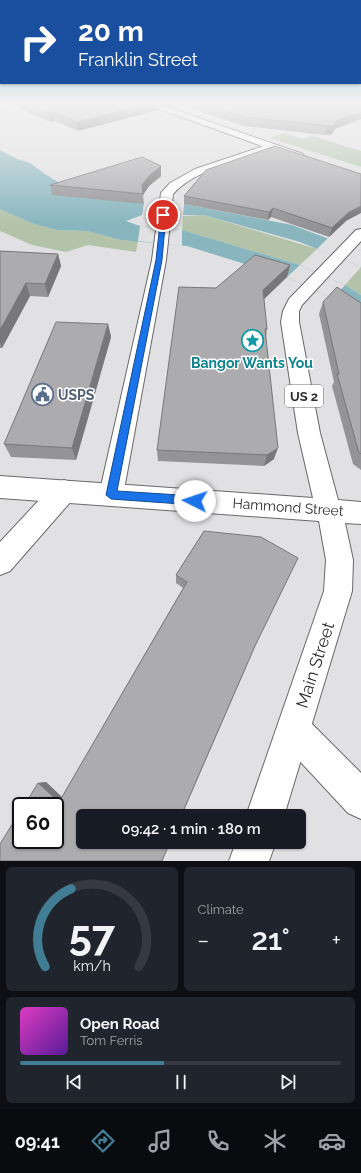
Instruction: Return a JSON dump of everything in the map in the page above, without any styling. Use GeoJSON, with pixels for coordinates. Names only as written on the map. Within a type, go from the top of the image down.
{"type":"FeatureCollection","features":[{"type":"Feature","properties":{"kind":"street"},"geometry":{"type":"LineString","coordinates":[[262,144],[308,159]]}},
{"type":"Feature","properties":{"kind":"street"},"geometry":{"type":"LineString","coordinates":[[111,495],[163,223],[166,196],[171,187],[184,179],[270,147]]}},
{"type":"Feature","properties":{"kind":"street","name":"US 2"},"geometry":{"type":"LineString","coordinates":[[328,510],[316,467],[290,322],[292,306],[361,233]]}},
{"type":"Feature","properties":{"kind":"street","name":"Hammond Street"},"geometry":{"type":"LineString","coordinates":[[0,487],[361,512]]}},
{"type":"Feature","properties":{"kind":"street"},"geometry":{"type":"LineString","coordinates":[[0,562],[64,491]]}},
{"type":"Feature","properties":{"kind":"street","name":"Main Street"},"geometry":{"type":"LineString","coordinates":[[266,809],[294,730],[340,581],[339,553],[328,510]]}},
{"type":"Feature","properties":{"kind":"street"},"geometry":{"type":"LineString","coordinates":[[294,730],[361,800]]}},
{"type":"Feature","properties":{"kind":"street"},"geometry":{"type":"LineString","coordinates":[[249,861],[253,849]]}},
{"type":"Feature","properties":{"kind":"green space"},"geometry":{"type":"Polygon","coordinates":[[[289,144],[339,144],[361,151],[361,167],[289,144]]]}},
{"type":"Feature","properties":{"kind":"green space"},"geometry":{"type":"Polygon","coordinates":[[[0,209],[31,223],[57,230],[87,231],[121,240],[138,241],[136,252],[88,245],[66,252],[32,245],[0,231],[0,209]]]}},
{"type":"Feature","properties":{"kind":"green space"},"geometry":{"type":"Polygon","coordinates":[[[204,215],[317,249],[300,265],[182,230],[183,216],[204,215]]]}},
{"type":"Feature","properties":{"kind":"green space"},"geometry":{"type":"Polygon","coordinates":[[[361,267],[361,295],[345,285],[361,267]]]}},
{"type":"Feature","properties":{"kind":"water"},"geometry":{"type":"Polygon","coordinates":[[[0,150],[17,159],[30,163],[63,185],[144,204],[184,204],[292,225],[361,251],[361,267],[300,242],[204,215],[142,215],[126,221],[140,226],[182,230],[300,265],[345,285],[361,295],[361,318],[333,299],[287,277],[187,246],[121,240],[87,231],[57,230],[31,223],[0,209],[0,150]]]}},
{"type":"Feature","properties":{"kind":"pier"},"geometry":{"type":"Polygon","coordinates":[[[144,204],[184,204],[183,216],[142,215],[144,204]]]}},
{"type":"Feature","properties":{"kind":"pier"},"geometry":{"type":"Polygon","coordinates":[[[140,226],[182,230],[182,246],[138,241],[140,226]]]}},
{"type":"Feature","properties":{"kind":"pier"},"geometry":{"type":"Polygon","coordinates":[[[329,237],[361,251],[361,267],[317,249],[329,237]]]}},
{"type":"Feature","properties":{"kind":"pier"},"geometry":{"type":"Polygon","coordinates":[[[300,265],[345,285],[333,299],[287,277],[300,265]]]}},
{"type":"Feature","properties":{"kind":"building"},"geometry":{"type":"Polygon","coordinates":[[[275,146],[361,174],[361,206],[349,212],[332,228],[273,208],[269,212],[184,196],[206,170],[275,146]]]}},
{"type":"Feature","properties":{"kind":"building"},"geometry":{"type":"Polygon","coordinates":[[[142,157],[161,166],[149,176],[142,185],[143,194],[50,185],[142,157]]]}},
{"type":"Feature","properties":{"kind":"building"},"geometry":{"type":"Polygon","coordinates":[[[0,251],[58,254],[45,284],[26,283],[0,330],[0,251]]]}},
{"type":"Feature","properties":{"kind":"building"},"geometry":{"type":"Polygon","coordinates":[[[255,255],[290,265],[263,290],[267,329],[265,329],[278,448],[267,455],[157,450],[179,287],[216,288],[255,255]]]}},
{"type":"Feature","properties":{"kind":"building"},"geometry":{"type":"Polygon","coordinates":[[[337,287],[361,303],[361,454],[359,453],[337,374],[339,374],[323,302],[337,287]]]}},
{"type":"Feature","properties":{"kind":"building"},"geometry":{"type":"Polygon","coordinates":[[[56,322],[108,324],[72,448],[4,444],[56,322]]]}},
{"type":"Feature","properties":{"kind":"building"},"geometry":{"type":"Polygon","coordinates":[[[204,531],[261,537],[298,558],[255,646],[184,809],[76,809],[76,849],[167,849],[162,861],[0,861],[0,844],[12,825],[12,849],[64,849],[64,797],[62,797],[187,582],[176,575],[204,531]]]}},
{"type":"Feature","properties":{"kind":"building"},"geometry":{"type":"Polygon","coordinates":[[[38,783],[53,797],[29,797],[38,783]]]}},
{"type":"Feature","properties":{"kind":"place","name":"Bangor Wants You"},"geometry":{"type":"Point","coordinates":[252,341]}},
{"type":"Feature","properties":{"kind":"place","name":"USPS"},"geometry":{"type":"Point","coordinates":[42,395]}},
{"type":"Feature","properties":{"kind":"route"},"geometry":{"type":"LineString","coordinates":[[163,215],[159,260],[111,495],[195,501]]}}]}
